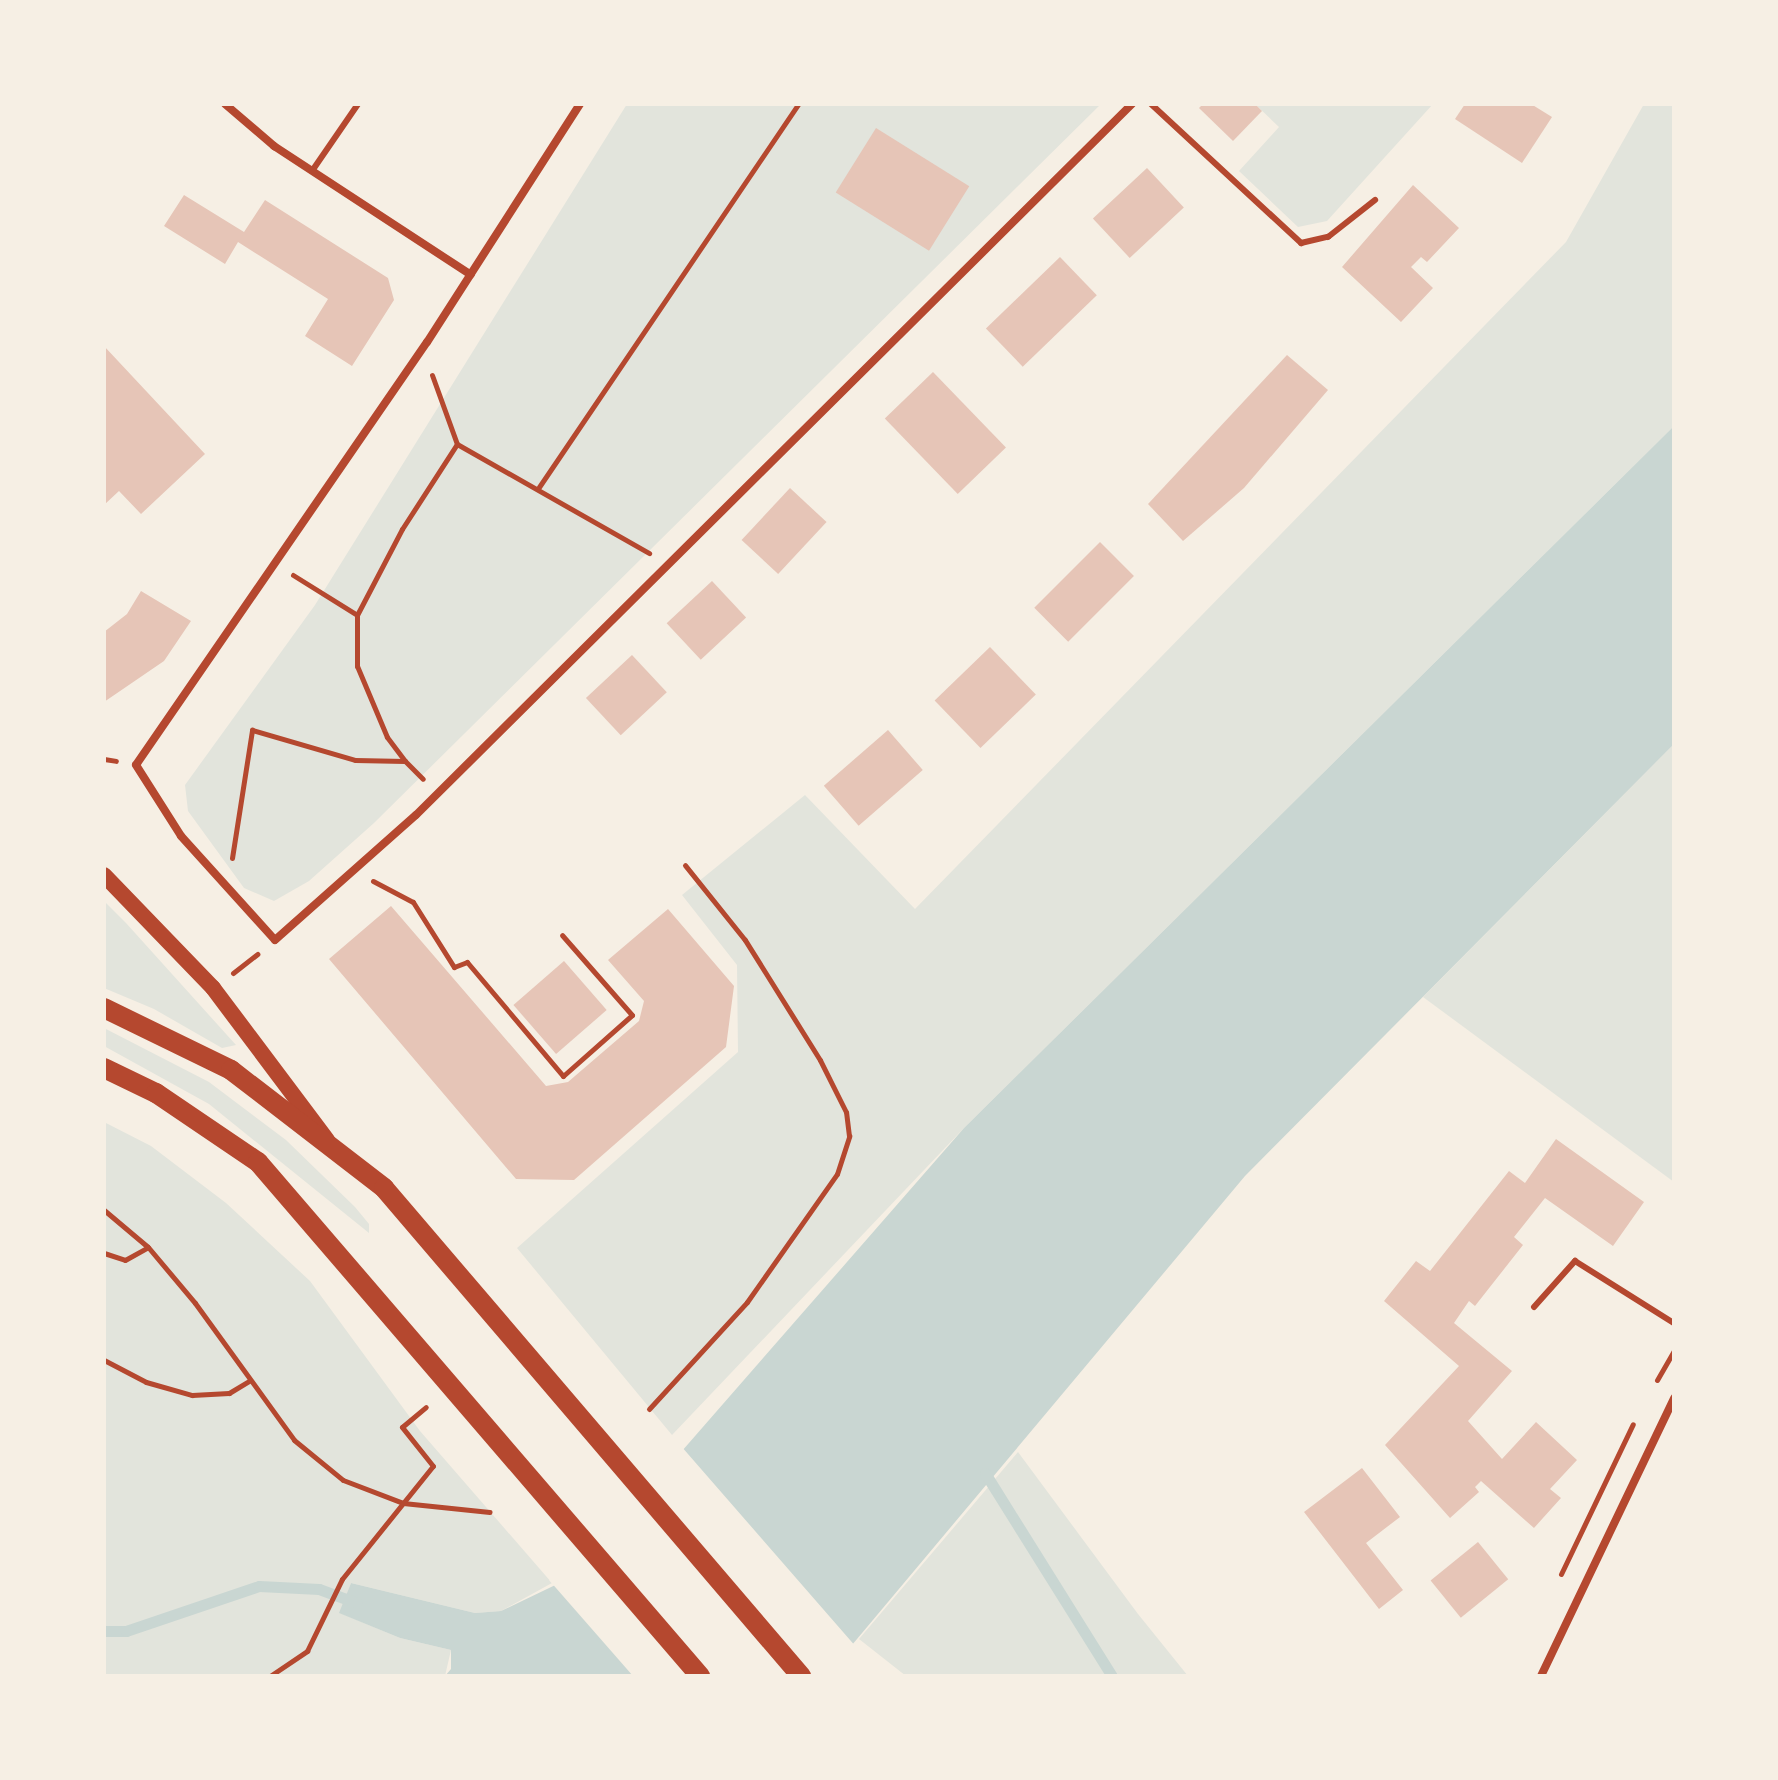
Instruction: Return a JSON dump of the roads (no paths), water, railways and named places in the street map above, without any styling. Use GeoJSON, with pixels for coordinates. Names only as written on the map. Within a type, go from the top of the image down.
{"type":"FeatureCollection","features":[{"type":"Feature","properties":{"kind":"main road"},"geometry":{"type":"LineString","coordinates":[[104,875],[213,988],[328,1141]]}},
{"type":"Feature","properties":{"kind":"main road"},"geometry":{"type":"LineString","coordinates":[[104,1008],[231,1070],[328,1141],[384,1188],[801,1676]]}},
{"type":"Feature","properties":{"kind":"main road"},"geometry":{"type":"LineString","coordinates":[[104,1068],[156,1093],[258,1162],[700,1676]]}},
{"type":"Feature","properties":{"kind":"street"},"geometry":{"type":"LineString","coordinates":[[225,104],[312,171],[471,275]]}},
{"type":"Feature","properties":{"kind":"street"},"geometry":{"type":"LineString","coordinates":[[580,104],[471,275],[136,765],[181,836],[275,940],[355,872],[437,794],[1132,104]]}},
{"type":"Feature","properties":{"kind":"street"},"geometry":{"type":"LineString","coordinates":[[1541,1676],[1674,1398]]}},
{"type":"Feature","properties":{"kind":"lane"},"geometry":{"type":"LineString","coordinates":[[312,171],[358,104]]}},
{"type":"Feature","properties":{"kind":"lane"},"geometry":{"type":"LineString","coordinates":[[1151,104],[1301,243],[1328,237],[1375,200]]}},
{"type":"Feature","properties":{"kind":"lane"},"geometry":{"type":"LineString","coordinates":[[1534,1307],[1575,1261],[1674,1323]]}},
{"type":"Feature","properties":{"kind":"waterway"},"geometry":{"type":"LineString","coordinates":[[985,1473],[1112,1676]]}},
{"type":"Feature","properties":{"kind":"waterway"},"geometry":{"type":"LineString","coordinates":[[104,1631],[126,1631],[259,1586],[319,1589],[357,1603]]}}]}
